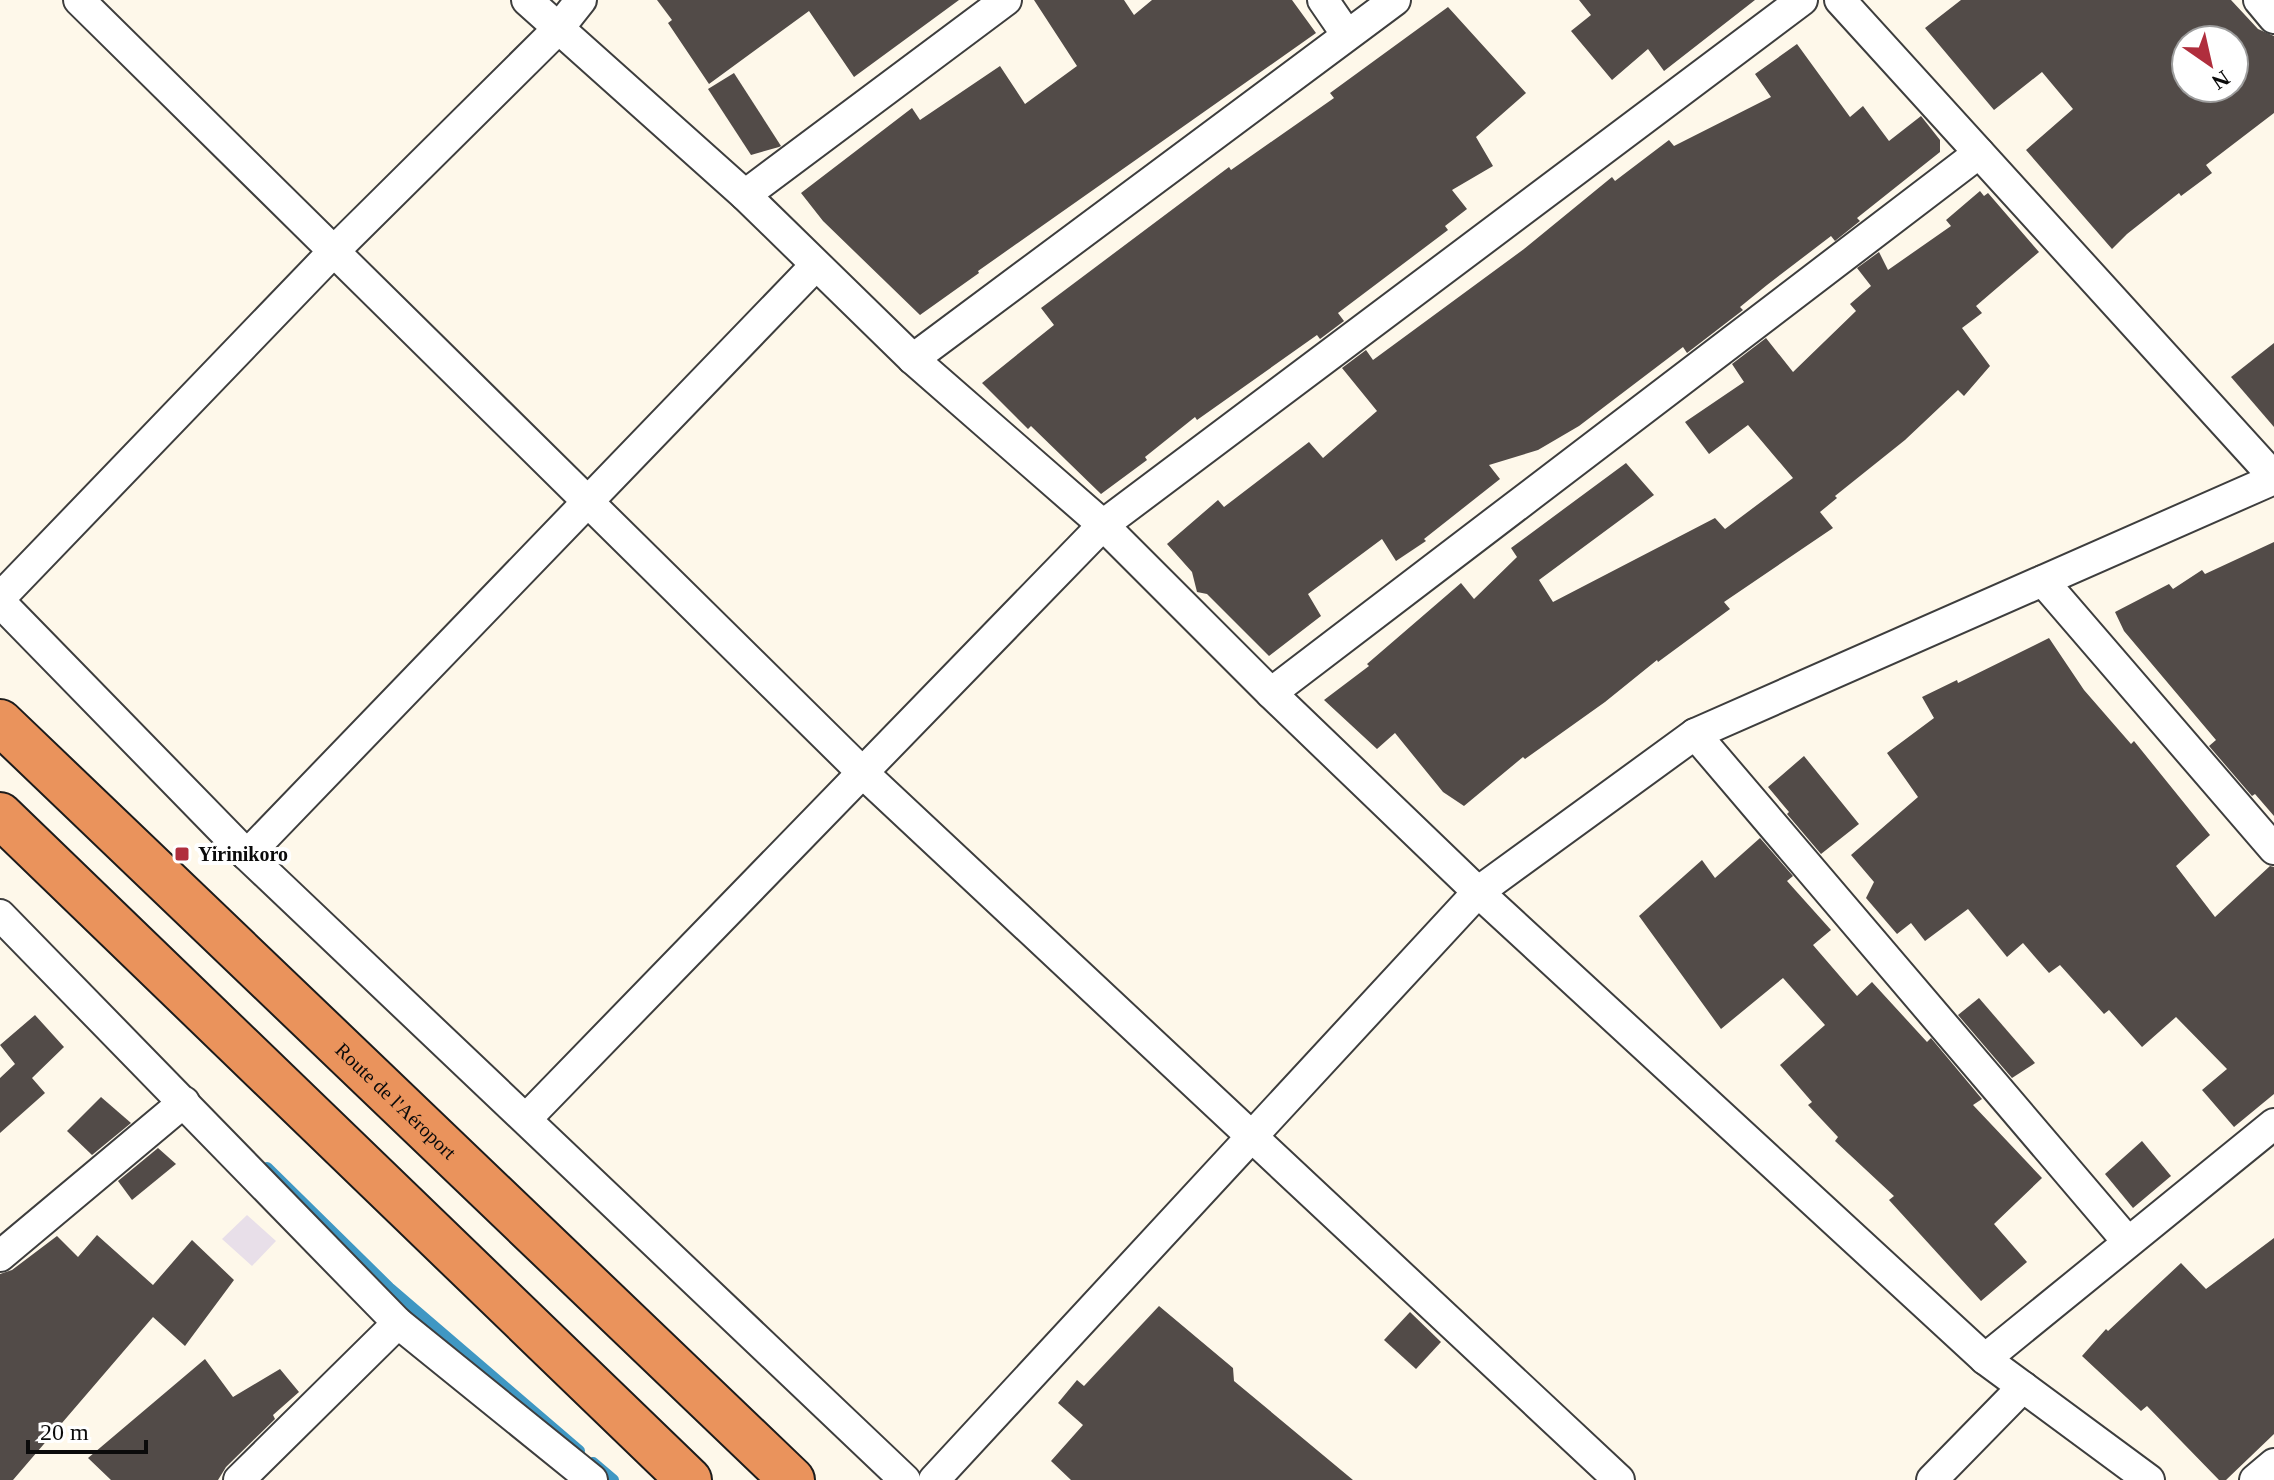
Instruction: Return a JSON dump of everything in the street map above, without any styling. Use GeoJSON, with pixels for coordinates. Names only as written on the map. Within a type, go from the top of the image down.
{"type":"FeatureCollection","features":[{"type":"Feature","properties":{"kind":"highway","name":"Route de l'Aéroport"},"geometry":{"type":"LineString","coordinates":[[0,722],[792,1480]]}},
{"type":"Feature","properties":{"kind":"highway"},"geometry":{"type":"LineString","coordinates":[[0,815],[689,1480]]}},
{"type":"Feature","properties":{"kind":"street"},"geometry":{"type":"LineString","coordinates":[[79,0],[863,773],[1619,1480]]}},
{"type":"Feature","properties":{"kind":"street"},"geometry":{"type":"LineString","coordinates":[[527,0],[745,195],[913,359],[1103,525],[1271,693],[1478,892],[1985,1359],[2149,1480]]}},
{"type":"Feature","properties":{"kind":"street"},"geometry":{"type":"LineString","coordinates":[[581,0],[558,29],[333,252],[0,600],[247,855],[905,1480]]}},
{"type":"Feature","properties":{"kind":"street"},"geometry":{"type":"LineString","coordinates":[[1323,0],[1347,35]]}},
{"type":"Feature","properties":{"kind":"street"},"geometry":{"type":"LineString","coordinates":[[913,359],[1395,0]]}},
{"type":"Feature","properties":{"kind":"street"},"geometry":{"type":"LineString","coordinates":[[526,1119],[1103,525],[1802,0]]}},
{"type":"Feature","properties":{"kind":"street"},"geometry":{"type":"LineString","coordinates":[[934,1480],[1478,892],[1695,734],[2274,478],[1840,0]]}},
{"type":"Feature","properties":{"kind":"street"},"geometry":{"type":"LineString","coordinates":[[2259,0],[2274,18]]}},
{"type":"Feature","properties":{"kind":"street"},"geometry":{"type":"LineString","coordinates":[[745,195],[991,4]]}},
{"type":"Feature","properties":{"kind":"street"},"geometry":{"type":"LineString","coordinates":[[1271,693],[1979,153]]}},
{"type":"Feature","properties":{"kind":"street"},"geometry":{"type":"LineString","coordinates":[[247,855],[816,265]]}},
{"type":"Feature","properties":{"kind":"street"},"geometry":{"type":"LineString","coordinates":[[2043,581],[2274,849]]}},
{"type":"Feature","properties":{"kind":"street"},"geometry":{"type":"LineString","coordinates":[[1695,734],[2128,1242]]}},
{"type":"Feature","properties":{"kind":"street"},"geometry":{"type":"LineString","coordinates":[[0,915],[398,1323],[592,1480]]}},
{"type":"Feature","properties":{"kind":"street"},"geometry":{"type":"LineString","coordinates":[[0,1256],[184,1102]]}},
{"type":"Feature","properties":{"kind":"street"},"geometry":{"type":"LineString","coordinates":[[1985,1359],[2274,1124]]}},
{"type":"Feature","properties":{"kind":"street"},"geometry":{"type":"LineString","coordinates":[[239,1480],[398,1323]]}},
{"type":"Feature","properties":{"kind":"street"},"geometry":{"type":"LineString","coordinates":[[1932,1480],[2023,1387]]}},
{"type":"Feature","properties":{"kind":"street"},"geometry":{"type":"LineString","coordinates":[[2255,1480],[2274,1464]]}},
{"type":"Feature","properties":{"kind":"shaded area"},"geometry":{"type":"Polygon","coordinates":[[[247,1215],[276,1241],[252,1266],[222,1239],[247,1215]]]}},
{"type":"Feature","properties":{"kind":"building"},"geometry":{"type":"Polygon","coordinates":[[[657,0],[959,0],[854,77],[809,11],[709,84],[668,23],[672,20],[657,0]]]}},
{"type":"Feature","properties":{"kind":"building"},"geometry":{"type":"Polygon","coordinates":[[[1034,0],[1124,0],[1134,15],[1152,0],[1292,0],[1316,33],[920,315],[823,221],[801,193],[912,108],[920,120],[1000,66],[1025,104],[1077,66],[1034,0]]]}},
{"type":"Feature","properties":{"kind":"building"},"geometry":{"type":"Polygon","coordinates":[[[1579,0],[1755,0],[1664,71],[1648,49],[1612,80],[1571,31],[1591,15],[1579,0]]]}},
{"type":"Feature","properties":{"kind":"building"},"geometry":{"type":"Polygon","coordinates":[[[1961,0],[2231,0],[2258,29],[2274,36],[2274,113],[2206,165],[2212,173],[2181,196],[2179,193],[2112,249],[2026,150],[2073,109],[2042,72],[1994,110],[1925,28],[1961,0]]]}},
{"type":"Feature","properties":{"kind":"building"},"geometry":{"type":"Polygon","coordinates":[[[1448,7],[1526,93],[1476,137],[1493,166],[1452,190],[1467,209],[1445,226],[1448,230],[1338,313],[1344,321],[1320,339],[1317,335],[1197,420],[1195,417],[1145,457],[1147,460],[1101,494],[982,383],[1054,325],[1041,308],[1229,167],[1231,170],[1334,98],[1330,93],[1448,7]]]}},
{"type":"Feature","properties":{"kind":"building"},"geometry":{"type":"Polygon","coordinates":[[[1797,44],[1850,117],[1863,106],[1889,141],[1921,116],[1940,140],[1940,152],[1857,218],[1860,221],[1835,241],[1831,236],[1687,353],[1683,347],[1579,426],[1538,450],[1489,465],[1500,479],[1424,539],[1426,541],[1396,561],[1382,539],[1308,594],[1321,616],[1269,656],[1207,594],[1197,592],[1192,572],[1167,544],[1218,500],[1224,507],[1309,442],[1323,458],[1377,411],[1342,368],[1366,350],[1373,360],[1524,249],[1612,177],[1615,181],[1669,140],[1674,146],[1771,97],[1755,74],[1797,44]]]}},
{"type":"Feature","properties":{"kind":"building"},"geometry":{"type":"Polygon","coordinates":[[[734,73],[781,146],[751,155],[708,89],[734,73]]]}},
{"type":"Feature","properties":{"kind":"building"},"geometry":{"type":"Polygon","coordinates":[[[1980,191],[1984,196],[1988,193],[2039,252],[1976,306],[1982,313],[1962,328],[1990,366],[1964,396],[1958,390],[1905,440],[1835,496],[1837,498],[1820,512],[1833,528],[1724,602],[1730,609],[1657,660],[1605,702],[1525,759],[1523,757],[1464,806],[1443,792],[1395,733],[1377,749],[1324,700],[1369,666],[1367,664],[1461,583],[1474,599],[1517,557],[1511,548],[1626,463],[1654,495],[1539,580],[1553,602],[1715,518],[1725,529],[1793,478],[1748,425],[1709,454],[1685,422],[1744,382],[1732,364],[1766,338],[1793,372],[1856,311],[1850,304],[1871,286],[1857,268],[1879,252],[1888,270],[1951,226],[1946,220],[1980,191]]]}},
{"type":"Feature","properties":{"kind":"building"},"geometry":{"type":"Polygon","coordinates":[[[2274,343],[2274,427],[2231,377],[2274,343]]]}},
{"type":"Feature","properties":{"kind":"building"},"geometry":{"type":"Polygon","coordinates":[[[2274,542],[2274,816],[2255,794],[2252,796],[2209,746],[2216,740],[2124,631],[2115,612],[2169,584],[2173,589],[2202,570],[2205,574],[2274,542]]]}},
{"type":"Feature","properties":{"kind":"building"},"geometry":{"type":"Polygon","coordinates":[[[2049,638],[2084,690],[2131,744],[2134,741],[2210,835],[2176,866],[2215,917],[2270,866],[2274,867],[2274,1094],[2234,1127],[2202,1090],[2227,1069],[2176,1017],[2142,1047],[2109,1010],[2104,1014],[2060,965],[2049,973],[2023,943],[2007,957],[1968,909],[1925,941],[1911,923],[1897,934],[1866,898],[1874,882],[1851,855],[1918,797],[1887,753],[1934,718],[1922,697],[1957,680],[1958,683],[2049,638]]]}},
{"type":"Feature","properties":{"kind":"building"},"geometry":{"type":"Polygon","coordinates":[[[1804,756],[1859,824],[1821,854],[1768,787],[1804,756]]]}},
{"type":"Feature","properties":{"kind":"building"},"geometry":{"type":"Polygon","coordinates":[[[1760,838],[1793,876],[1787,881],[1831,930],[1813,945],[1857,996],[1872,982],[1927,1042],[1931,1038],[1982,1099],[1973,1105],[2042,1178],[1994,1224],[2027,1262],[1981,1301],[1889,1200],[1894,1196],[1835,1141],[1838,1137],[1808,1105],[1812,1102],[1780,1065],[1825,1025],[1783,978],[1721,1029],[1639,916],[1702,860],[1715,878],[1760,838]]]}},
{"type":"Feature","properties":{"kind":"building"},"geometry":{"type":"Polygon","coordinates":[[[1979,998],[2035,1063],[2012,1078],[1958,1015],[1979,998]]]}},
{"type":"Feature","properties":{"kind":"building"},"geometry":{"type":"Polygon","coordinates":[[[35,1015],[64,1047],[32,1078],[45,1093],[0,1133],[0,1078],[15,1064],[0,1045],[35,1015]]]}},
{"type":"Feature","properties":{"kind":"building"},"geometry":{"type":"Polygon","coordinates":[[[101,1097],[131,1123],[92,1155],[67,1131],[101,1097]]]}},
{"type":"Feature","properties":{"kind":"building"},"geometry":{"type":"Polygon","coordinates":[[[2142,1141],[2171,1176],[2133,1208],[2105,1174],[2142,1141]]]}},
{"type":"Feature","properties":{"kind":"building"},"geometry":{"type":"Polygon","coordinates":[[[158,1148],[176,1164],[132,1200],[118,1181],[158,1148]]]}},
{"type":"Feature","properties":{"kind":"building"},"geometry":{"type":"Polygon","coordinates":[[[97,1235],[153,1285],[192,1240],[234,1280],[185,1346],[153,1317],[13,1480],[0,1480],[0,1274],[12,1270],[57,1236],[78,1257],[97,1235]]]}},
{"type":"Feature","properties":{"kind":"building"},"geometry":{"type":"Polygon","coordinates":[[[2274,1238],[2274,1434],[2226,1480],[2219,1480],[2147,1406],[2141,1411],[2082,1356],[2106,1329],[2108,1331],[2181,1263],[2206,1289],[2274,1238]]]}},
{"type":"Feature","properties":{"kind":"building"},"geometry":{"type":"Polygon","coordinates":[[[1159,1306],[1233,1368],[1234,1381],[1353,1480],[1071,1480],[1051,1461],[1083,1425],[1058,1403],[1077,1380],[1084,1386],[1159,1306]]]}},
{"type":"Feature","properties":{"kind":"building"},"geometry":{"type":"Polygon","coordinates":[[[1410,1312],[1441,1342],[1416,1369],[1384,1340],[1410,1312]]]}},
{"type":"Feature","properties":{"kind":"building"},"geometry":{"type":"Polygon","coordinates":[[[205,1359],[233,1397],[280,1369],[299,1392],[273,1415],[275,1419],[226,1467],[218,1480],[111,1480],[88,1458],[205,1359]]]}},
{"type":"Feature","properties":{"kind":"waterway"},"geometry":{"type":"LineString","coordinates":[[267,1168],[389,1288],[579,1451]]}},
{"type":"Feature","properties":{"kind":"waterway"},"geometry":{"type":"LineString","coordinates":[[593,1463],[613,1480]]}},
{"type":"Feature","properties":{"kind":"place","name":"Yirinikoro"},"geometry":{"type":"Point","coordinates":[182,854]}}]}
